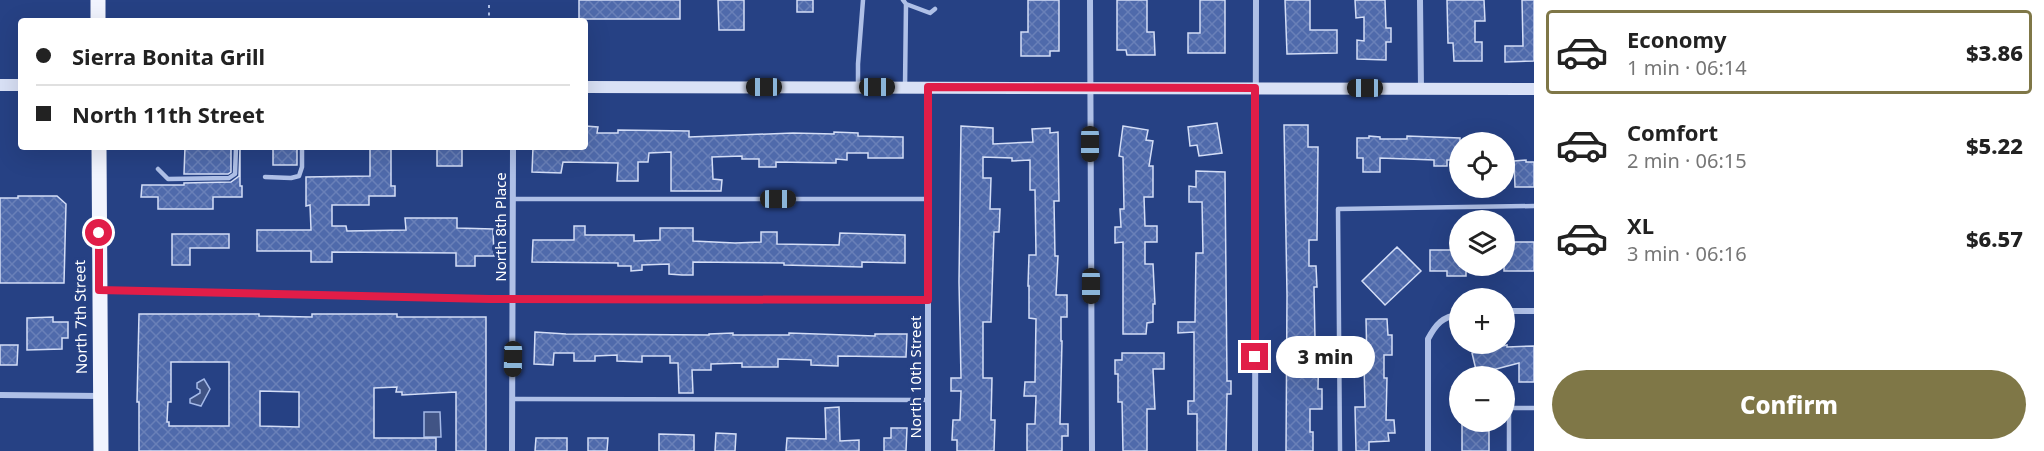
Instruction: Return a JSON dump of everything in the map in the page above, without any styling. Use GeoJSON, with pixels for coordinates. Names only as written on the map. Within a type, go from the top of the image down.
{"type":"FeatureCollection","features":[{"type":"Feature","properties":{"kind":"main road"},"geometry":{"type":"LineString","coordinates":[[98,0],[98,18]]}},
{"type":"Feature","properties":{"kind":"main road"},"geometry":{"type":"LineString","coordinates":[[0,85],[18,85]]}},
{"type":"Feature","properties":{"kind":"main road"},"geometry":{"type":"LineString","coordinates":[[588,87],[1534,89]]}},
{"type":"Feature","properties":{"kind":"main road","name":"North 7th Street"},"geometry":{"type":"LineString","coordinates":[[99,150],[101,451]]}},
{"type":"Feature","properties":{"kind":"street"},"geometry":{"type":"LineString","coordinates":[[1090,0],[1092,451]]}},
{"type":"Feature","properties":{"kind":"street"},"geometry":{"type":"LineString","coordinates":[[1256,0],[1256,451]]}},
{"type":"Feature","properties":{"kind":"street"},"geometry":{"type":"LineString","coordinates":[[1420,0],[1421,89]]}},
{"type":"Feature","properties":{"kind":"street","name":"North 10th Street"},"geometry":{"type":"LineString","coordinates":[[928,87],[928,451]]}},
{"type":"Feature","properties":{"kind":"street","name":"North 8th Place"},"geometry":{"type":"LineString","coordinates":[[512,451],[513,150]]}},
{"type":"Feature","properties":{"kind":"street"},"geometry":{"type":"LineString","coordinates":[[99,290],[514,298],[928,300]]}},
{"type":"Feature","properties":{"kind":"street"},"geometry":{"type":"LineString","coordinates":[[1515,311],[1534,311]]}},
{"type":"Feature","properties":{"kind":"street"},"geometry":{"type":"LineString","coordinates":[[1428,451],[1428,339],[1437,323],[1449,316]]}},
{"type":"Feature","properties":{"kind":"street"},"geometry":{"type":"LineString","coordinates":[[0,395],[100,396]]}},
{"type":"Feature","properties":{"kind":"lane"},"geometry":{"type":"LineString","coordinates":[[858,87],[863,0]]}},
{"type":"Feature","properties":{"kind":"lane"},"geometry":{"type":"LineString","coordinates":[[905,87],[904,2],[930,14],[935,9]]}},
{"type":"Feature","properties":{"kind":"lane"},"geometry":{"type":"LineString","coordinates":[[158,169],[168,179],[229,178],[235,174],[236,150]]}},
{"type":"Feature","properties":{"kind":"lane"},"geometry":{"type":"LineString","coordinates":[[265,177],[299,176],[302,167],[302,150]]}},
{"type":"Feature","properties":{"kind":"lane"},"geometry":{"type":"LineString","coordinates":[[513,199],[927,200]]}},
{"type":"Feature","properties":{"kind":"lane"},"geometry":{"type":"LineString","coordinates":[[1340,451],[1338,209],[1534,206]]}},
{"type":"Feature","properties":{"kind":"lane"},"geometry":{"type":"LineString","coordinates":[[512,399],[928,400]]}},
{"type":"Feature","properties":{"kind":"lane"},"geometry":{"type":"LineString","coordinates":[[1509,451],[1509,408],[1534,408]]}},
{"type":"Feature","properties":{"kind":"path"},"geometry":{"type":"LineString","coordinates":[[489,5],[489,18]]}},
{"type":"Feature","properties":{"kind":"water"},"geometry":{"type":"Polygon","coordinates":[[[204,379],[210,389],[201,406],[190,403],[190,399],[200,393],[197,383],[204,379]]]}},
{"type":"Feature","properties":{"kind":"water"},"geometry":{"type":"Polygon","coordinates":[[[424,412],[440,412],[441,437],[424,437],[424,412]]]}},
{"type":"Feature","properties":{"kind":"building"},"geometry":{"type":"Polygon","coordinates":[[[579,0],[680,0],[680,19],[579,18],[579,0]]]}},
{"type":"Feature","properties":{"kind":"building"},"geometry":{"type":"Polygon","coordinates":[[[718,0],[744,0],[744,30],[719,30],[718,0]]]}},
{"type":"Feature","properties":{"kind":"building"},"geometry":{"type":"Polygon","coordinates":[[[797,0],[813,0],[813,12],[797,12],[797,0]]]}},
{"type":"Feature","properties":{"kind":"building"},"geometry":{"type":"Polygon","coordinates":[[[1028,0],[1059,0],[1059,51],[1050,51],[1050,56],[1021,56],[1021,32],[1028,32],[1028,0]]]}},
{"type":"Feature","properties":{"kind":"building"},"geometry":{"type":"Polygon","coordinates":[[[1117,0],[1147,0],[1147,32],[1154,32],[1155,55],[1127,55],[1126,50],[1117,50],[1117,0]]]}},
{"type":"Feature","properties":{"kind":"building"},"geometry":{"type":"Polygon","coordinates":[[[1200,0],[1225,0],[1225,53],[1188,53],[1188,33],[1200,33],[1200,0]]]}},
{"type":"Feature","properties":{"kind":"building"},"geometry":{"type":"Polygon","coordinates":[[[1285,0],[1310,0],[1310,30],[1337,30],[1337,53],[1287,54],[1285,0]]]}},
{"type":"Feature","properties":{"kind":"building"},"geometry":{"type":"Polygon","coordinates":[[[1355,0],[1385,0],[1386,28],[1391,28],[1391,42],[1386,42],[1386,60],[1357,59],[1357,40],[1364,41],[1364,17],[1356,18],[1355,0]]]}},
{"type":"Feature","properties":{"kind":"building"},"geometry":{"type":"Polygon","coordinates":[[[1447,0],[1484,0],[1485,21],[1475,21],[1475,42],[1482,42],[1482,61],[1454,61],[1453,43],[1448,43],[1447,0]]]}},
{"type":"Feature","properties":{"kind":"building"},"geometry":{"type":"Polygon","coordinates":[[[1522,0],[1534,0],[1534,61],[1505,62],[1505,46],[1523,46],[1522,0]]]}},
{"type":"Feature","properties":{"kind":"building"},"geometry":{"type":"Polygon","coordinates":[[[1217,123],[1222,153],[1199,156],[1197,145],[1190,146],[1188,127],[1217,123]]]}},
{"type":"Feature","properties":{"kind":"building"},"geometry":{"type":"Polygon","coordinates":[[[1284,125],[1308,125],[1308,147],[1318,147],[1317,240],[1309,240],[1309,266],[1316,266],[1315,339],[1319,339],[1318,389],[1322,389],[1322,409],[1310,409],[1313,451],[1286,451],[1287,295],[1284,125]]]}},
{"type":"Feature","properties":{"kind":"building"},"geometry":{"type":"Polygon","coordinates":[[[588,126],[598,127],[597,133],[618,133],[618,130],[689,131],[689,137],[793,133],[834,134],[834,132],[858,133],[858,136],[903,137],[903,158],[868,158],[868,153],[847,153],[847,160],[836,159],[836,163],[776,162],[776,167],[759,167],[759,159],[742,159],[742,156],[712,157],[713,179],[722,180],[721,191],[671,191],[671,152],[649,153],[648,162],[638,162],[638,181],[617,181],[618,163],[563,162],[561,173],[532,172],[533,150],[588,150],[588,126]]]}},
{"type":"Feature","properties":{"kind":"building"},"geometry":{"type":"Polygon","coordinates":[[[961,126],[993,128],[993,144],[1033,142],[1032,129],[1050,128],[1050,133],[1058,132],[1059,201],[1054,201],[1055,256],[1058,256],[1056,295],[1067,295],[1067,317],[1061,317],[1060,424],[1068,424],[1068,436],[1062,436],[1062,451],[1027,451],[1027,424],[1035,424],[1036,396],[1024,396],[1025,382],[1035,382],[1036,319],[1029,318],[1028,286],[1029,255],[1036,255],[1035,190],[1030,190],[1030,160],[1012,161],[1012,158],[983,157],[983,178],[991,178],[990,209],[1000,209],[999,232],[994,232],[991,322],[983,322],[983,378],[992,378],[991,420],[995,420],[994,451],[957,451],[957,440],[952,440],[953,420],[960,420],[961,391],[951,391],[951,378],[961,378],[959,282],[961,126]]]}},
{"type":"Feature","properties":{"kind":"building"},"geometry":{"type":"Polygon","coordinates":[[[1123,126],[1148,130],[1146,140],[1153,141],[1149,166],[1153,166],[1153,197],[1144,197],[1145,226],[1157,226],[1157,242],[1145,242],[1145,264],[1153,264],[1155,304],[1153,304],[1153,322],[1147,323],[1146,334],[1123,334],[1123,242],[1115,243],[1115,227],[1121,227],[1120,209],[1124,209],[1123,157],[1119,156],[1123,126]]]}},
{"type":"Feature","properties":{"kind":"building"},"geometry":{"type":"Polygon","coordinates":[[[1369,136],[1380,137],[1380,139],[1407,139],[1407,136],[1449,138],[1449,160],[1447,160],[1447,166],[1434,166],[1434,160],[1380,158],[1380,172],[1363,172],[1363,158],[1357,158],[1357,138],[1369,138],[1369,136]]]}},
{"type":"Feature","properties":{"kind":"building"},"geometry":{"type":"Polygon","coordinates":[[[185,150],[231,150],[231,172],[228,174],[184,174],[185,150]]]}},
{"type":"Feature","properties":{"kind":"building"},"geometry":{"type":"Polygon","coordinates":[[[240,150],[242,197],[213,197],[213,209],[158,209],[158,197],[141,197],[142,185],[231,182],[239,176],[240,150]]]}},
{"type":"Feature","properties":{"kind":"building"},"geometry":{"type":"Polygon","coordinates":[[[273,150],[297,150],[297,165],[273,165],[273,150]]]}},
{"type":"Feature","properties":{"kind":"building"},"geometry":{"type":"Polygon","coordinates":[[[370,150],[391,150],[391,186],[395,186],[395,196],[369,196],[369,205],[332,205],[332,226],[346,226],[347,231],[406,230],[405,218],[457,218],[457,228],[493,229],[494,256],[475,256],[475,266],[456,266],[456,253],[332,252],[332,262],[311,262],[311,251],[257,251],[257,230],[311,230],[310,205],[306,206],[306,177],[370,176],[370,150]]]}},
{"type":"Feature","properties":{"kind":"building"},"geometry":{"type":"Polygon","coordinates":[[[437,150],[462,150],[462,166],[437,166],[437,150]]]}},
{"type":"Feature","properties":{"kind":"building"},"geometry":{"type":"Polygon","coordinates":[[[1515,161],[1534,162],[1534,187],[1515,187],[1515,161]]]}},
{"type":"Feature","properties":{"kind":"building"},"geometry":{"type":"Polygon","coordinates":[[[1196,171],[1225,172],[1227,381],[1231,381],[1231,394],[1227,394],[1226,451],[1197,451],[1197,414],[1188,414],[1188,401],[1194,401],[1194,332],[1178,333],[1178,322],[1195,322],[1196,253],[1203,253],[1202,202],[1189,202],[1189,186],[1196,187],[1196,171]]]}},
{"type":"Feature","properties":{"kind":"building"},"geometry":{"type":"Polygon","coordinates":[[[18,196],[57,196],[66,204],[64,283],[0,283],[0,198],[18,198],[18,196]]]}},
{"type":"Feature","properties":{"kind":"building"},"geometry":{"type":"Polygon","coordinates":[[[574,226],[585,226],[585,235],[634,235],[634,241],[660,240],[660,228],[693,228],[693,241],[735,243],[761,242],[761,232],[777,232],[777,244],[839,245],[840,233],[905,235],[905,263],[862,262],[862,267],[693,262],[693,275],[682,275],[669,274],[669,264],[642,265],[642,270],[631,271],[631,266],[618,266],[618,263],[532,262],[533,240],[574,240],[574,226]]]}},
{"type":"Feature","properties":{"kind":"building"},"geometry":{"type":"Polygon","coordinates":[[[172,234],[229,234],[229,248],[190,248],[190,265],[172,265],[172,234]]]}},
{"type":"Feature","properties":{"kind":"building"},"geometry":{"type":"Polygon","coordinates":[[[1515,242],[1534,242],[1534,271],[1515,271],[1515,242]]]}},
{"type":"Feature","properties":{"kind":"building"},"geometry":{"type":"Polygon","coordinates":[[[1397,247],[1421,271],[1385,305],[1362,281],[1397,247]]]}},
{"type":"Feature","properties":{"kind":"building"},"geometry":{"type":"Polygon","coordinates":[[[1430,250],[1449,250],[1449,276],[1447,276],[1447,271],[1430,271],[1430,250]]]}},
{"type":"Feature","properties":{"kind":"building"},"geometry":{"type":"Polygon","coordinates":[[[139,314],[259,314],[259,316],[312,317],[312,314],[397,314],[397,317],[486,317],[486,451],[456,451],[456,392],[402,395],[402,392],[396,392],[397,387],[374,388],[374,438],[436,438],[436,451],[139,451],[139,402],[137,402],[139,314]],[[171,362],[171,402],[168,402],[167,422],[169,426],[229,426],[229,362],[171,362]],[[260,391],[260,426],[299,427],[299,392],[260,391]]]}},
{"type":"Feature","properties":{"kind":"building"},"geometry":{"type":"Polygon","coordinates":[[[53,317],[53,322],[68,322],[68,338],[62,338],[62,349],[27,350],[27,318],[53,317]]]}},
{"type":"Feature","properties":{"kind":"building"},"geometry":{"type":"Polygon","coordinates":[[[1366,319],[1387,319],[1388,335],[1392,335],[1392,355],[1384,355],[1384,378],[1387,378],[1386,420],[1394,420],[1395,433],[1388,433],[1389,441],[1369,442],[1369,451],[1356,451],[1355,407],[1365,407],[1366,319]]]}},
{"type":"Feature","properties":{"kind":"building"},"geometry":{"type":"Polygon","coordinates":[[[535,332],[709,335],[733,333],[733,335],[789,335],[789,333],[875,336],[875,334],[907,334],[906,357],[838,356],[838,366],[811,365],[811,360],[778,359],[778,367],[742,367],[742,363],[711,364],[711,370],[692,370],[693,393],[679,393],[678,363],[670,363],[670,356],[642,356],[642,362],[617,361],[617,355],[595,356],[595,361],[574,361],[574,353],[554,353],[553,365],[534,364],[535,332]]]}},
{"type":"Feature","properties":{"kind":"building"},"geometry":{"type":"Polygon","coordinates":[[[0,345],[18,345],[17,365],[0,365],[0,345]]]}},
{"type":"Feature","properties":{"kind":"building"},"geometry":{"type":"Polygon","coordinates":[[[1534,346],[1534,382],[1519,382],[1519,363],[1508,366],[1475,366],[1472,354],[1515,354],[1515,347],[1534,346]]]}},
{"type":"Feature","properties":{"kind":"building"},"geometry":{"type":"Polygon","coordinates":[[[1122,353],[1164,353],[1164,369],[1153,369],[1155,409],[1147,409],[1147,451],[1123,451],[1122,402],[1118,402],[1118,374],[1115,374],[1115,360],[1122,360],[1122,353]]]}},
{"type":"Feature","properties":{"kind":"building"},"geometry":{"type":"Polygon","coordinates":[[[839,407],[840,441],[859,440],[859,451],[786,451],[787,438],[826,439],[825,408],[839,407]]]}},
{"type":"Feature","properties":{"kind":"building"},"geometry":{"type":"Polygon","coordinates":[[[891,428],[907,428],[906,451],[884,451],[884,438],[891,438],[891,428]]]}},
{"type":"Feature","properties":{"kind":"building"},"geometry":{"type":"Polygon","coordinates":[[[1462,432],[1489,432],[1489,451],[1462,451],[1462,432]]]}},
{"type":"Feature","properties":{"kind":"building"},"geometry":{"type":"Polygon","coordinates":[[[716,433],[736,434],[735,451],[715,451],[716,433]]]}},
{"type":"Feature","properties":{"kind":"building"},"geometry":{"type":"Polygon","coordinates":[[[659,434],[694,435],[694,451],[659,451],[659,434]]]}},
{"type":"Feature","properties":{"kind":"building"},"geometry":{"type":"Polygon","coordinates":[[[536,438],[567,438],[567,451],[535,451],[536,438]]]}},
{"type":"Feature","properties":{"kind":"building"},"geometry":{"type":"Polygon","coordinates":[[[588,438],[608,438],[607,451],[588,451],[588,438]]]}},
{"type":"Feature","properties":{"kind":"route"},"geometry":{"type":"LineString","coordinates":[[99,233],[99,290],[490,299],[928,300],[928,87],[1255,88],[1255,357]]}}]}
